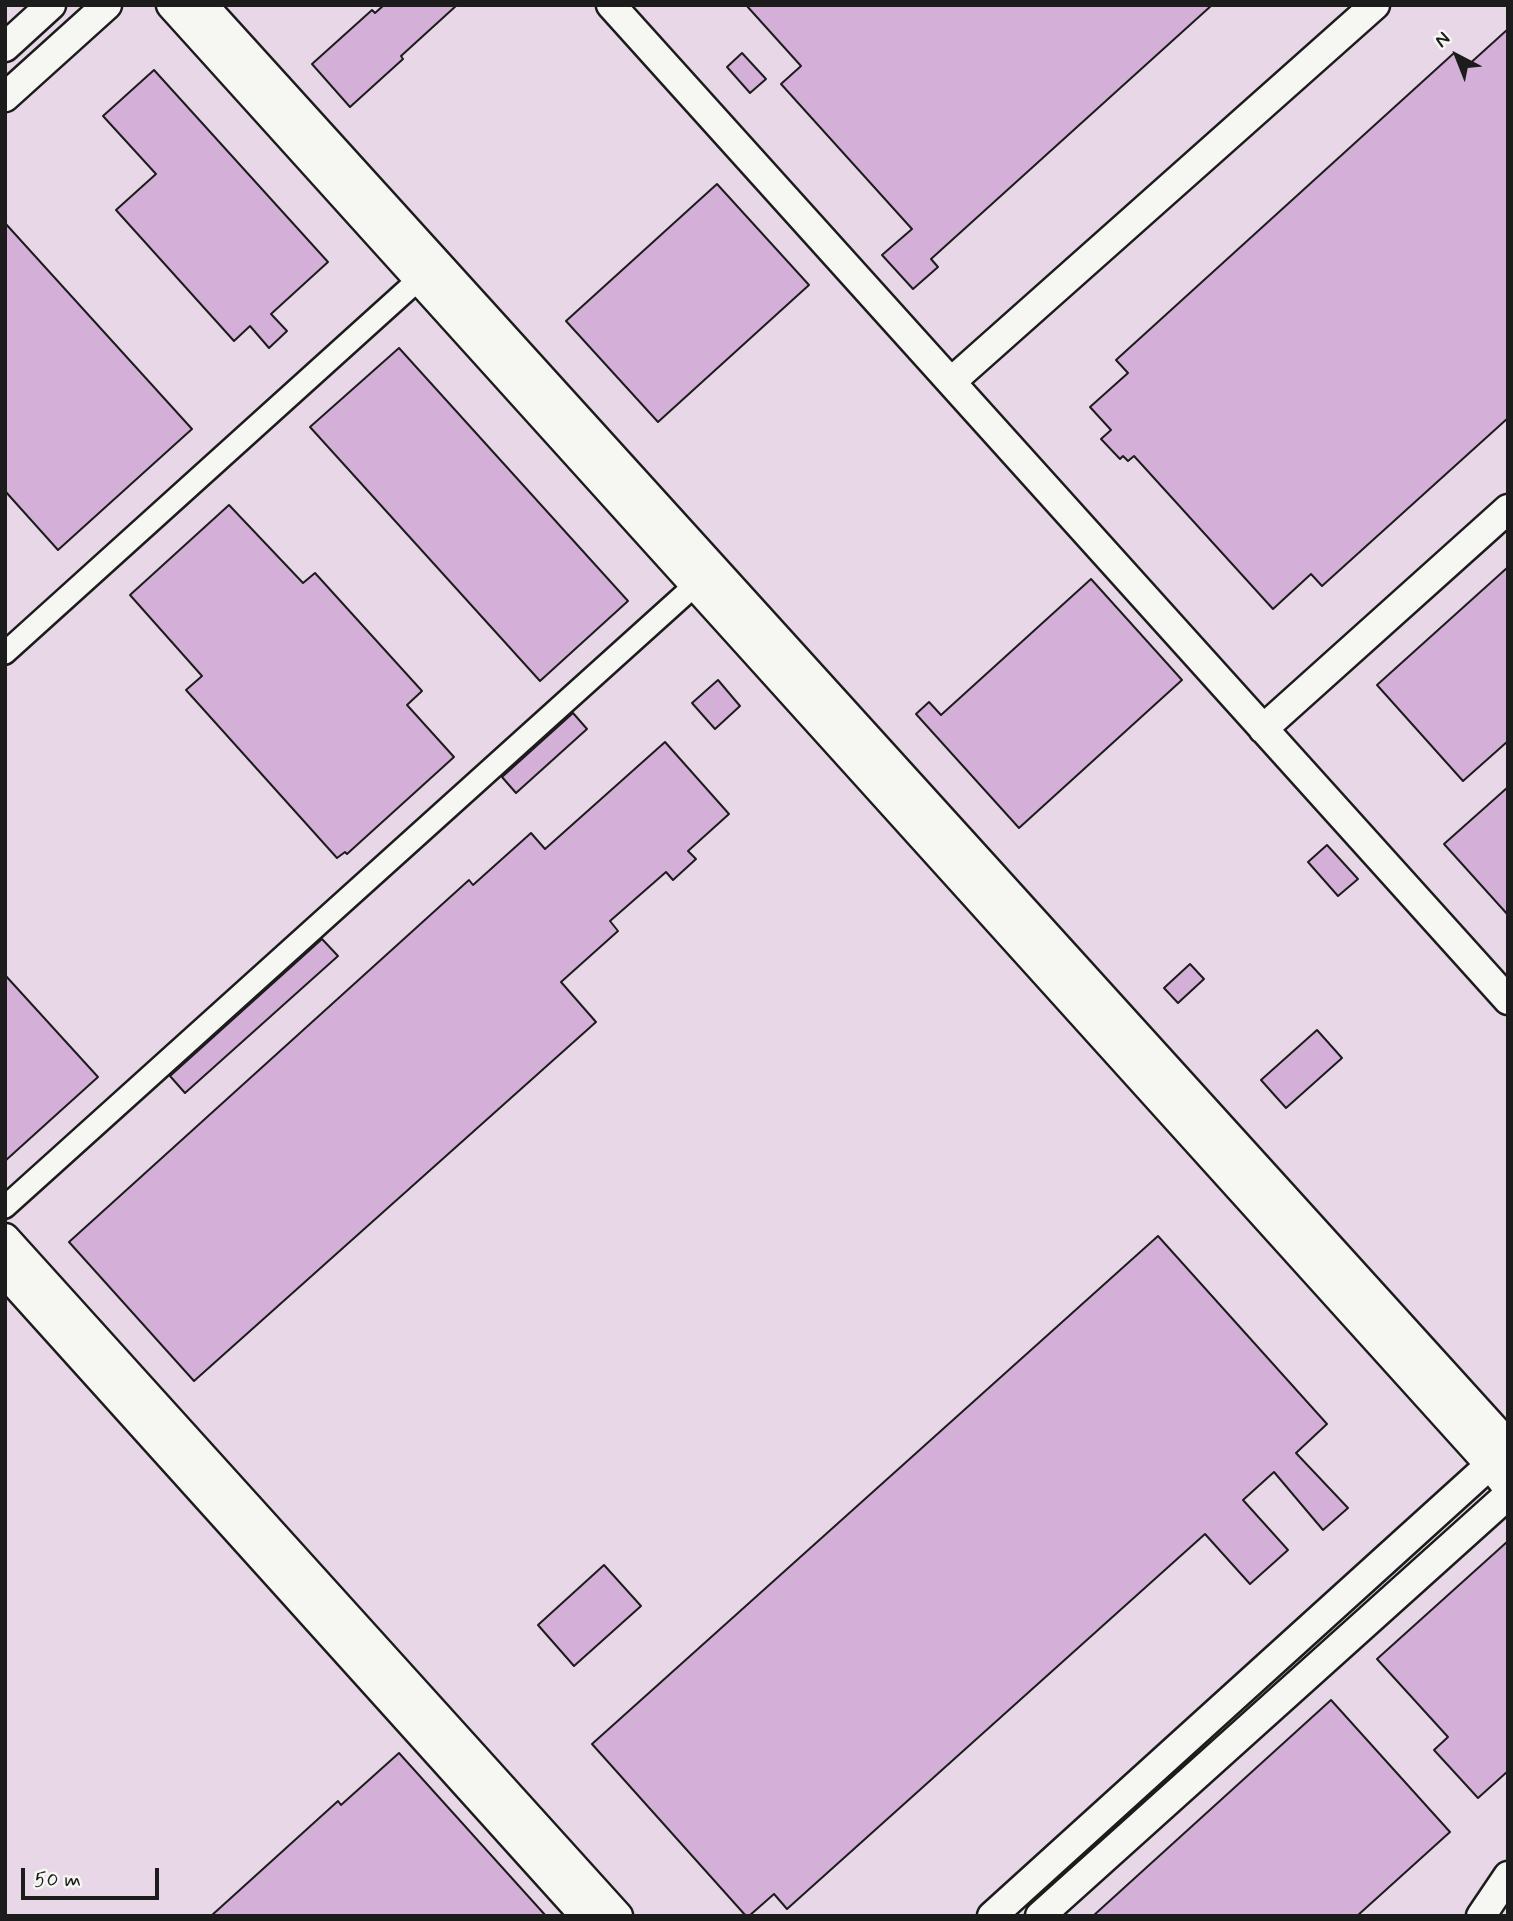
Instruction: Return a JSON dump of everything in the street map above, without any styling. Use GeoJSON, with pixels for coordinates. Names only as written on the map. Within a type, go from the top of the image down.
{"type":"FeatureCollection","features":[{"type":"Feature","properties":{"kind":"street"},"geometry":{"type":"LineString","coordinates":[[5,47],[51,5]]}},
{"type":"Feature","properties":{"kind":"street"},"geometry":{"type":"LineString","coordinates":[[5,97],[107,5]]}},
{"type":"Feature","properties":{"kind":"street"},"geometry":{"type":"LineString","coordinates":[[171,5],[428,272],[1502,1453],[1508,1488]]}},
{"type":"Feature","properties":{"kind":"street"},"geometry":{"type":"LineString","coordinates":[[203,5],[428,272]]}},
{"type":"Feature","properties":{"kind":"street"},"geometry":{"type":"LineString","coordinates":[[611,5],[1508,1000]]}},
{"type":"Feature","properties":{"kind":"street"},"geometry":{"type":"LineString","coordinates":[[951,382],[1375,5]]}},
{"type":"Feature","properties":{"kind":"street"},"geometry":{"type":"LineString","coordinates":[[5,653],[428,272]]}},
{"type":"Feature","properties":{"kind":"street"},"geometry":{"type":"LineString","coordinates":[[1264,729],[1508,509]]}},
{"type":"Feature","properties":{"kind":"street"},"geometry":{"type":"LineString","coordinates":[[5,1208],[703,577]]}},
{"type":"Feature","properties":{"kind":"street"},"geometry":{"type":"LineString","coordinates":[[5,1238],[618,1916]]}},
{"type":"Feature","properties":{"kind":"street"},"geometry":{"type":"LineString","coordinates":[[5,1273],[585,1916]]}},
{"type":"Feature","properties":{"kind":"street"},"geometry":{"type":"LineString","coordinates":[[992,1916],[1502,1453]]}},
{"type":"Feature","properties":{"kind":"street"},"geometry":{"type":"LineString","coordinates":[[1040,1916],[1508,1495]]}},
{"type":"Feature","properties":{"kind":"street"},"geometry":{"type":"LineString","coordinates":[[1481,1916],[1508,1877]]}},
{"type":"Feature","properties":{"kind":"shaded area"},"geometry":{"type":"Polygon","coordinates":[[[5,5],[1508,5],[1508,1916],[5,1916],[5,5]]]}},
{"type":"Feature","properties":{"kind":"building"},"geometry":{"type":"Polygon","coordinates":[[[384,5],[457,5],[350,107],[312,64],[372,10],[375,13],[384,5]]]}},
{"type":"Feature","properties":{"kind":"building"},"geometry":{"type":"Polygon","coordinates":[[[746,5],[1212,5],[931,259],[938,267],[913,289],[882,255],[912,229],[781,84],[801,66],[746,5]]]}},
{"type":"Feature","properties":{"kind":"building"},"geometry":{"type":"Polygon","coordinates":[[[1508,29],[1508,418],[1322,586],[1311,574],[1273,609],[1134,456],[1128,461],[1123,456],[1120,459],[1101,439],[1111,430],[1090,407],[1128,373],[1116,360],[1454,53],[1466,67],[1508,29]]]}},
{"type":"Feature","properties":{"kind":"building"},"geometry":{"type":"Polygon","coordinates":[[[742,53],[766,79],[750,93],[727,67],[742,53]]]}},
{"type":"Feature","properties":{"kind":"building"},"geometry":{"type":"Polygon","coordinates":[[[154,70],[328,262],[271,314],[287,331],[269,348],[250,326],[234,341],[116,210],[156,174],[103,116],[154,70]]]}},
{"type":"Feature","properties":{"kind":"building"},"geometry":{"type":"Polygon","coordinates":[[[717,184],[809,285],[658,422],[566,321],[717,184]]]}},
{"type":"Feature","properties":{"kind":"building"},"geometry":{"type":"Polygon","coordinates":[[[5,223],[192,429],[58,550],[5,491],[5,223]]]}},
{"type":"Feature","properties":{"kind":"building"},"geometry":{"type":"Polygon","coordinates":[[[399,348],[628,601],[540,681],[310,427],[399,348]]]}},
{"type":"Feature","properties":{"kind":"building"},"geometry":{"type":"Polygon","coordinates":[[[229,505],[303,583],[315,573],[422,691],[407,705],[454,757],[347,854],[345,852],[337,858],[186,690],[202,676],[130,595],[229,505]]]}},
{"type":"Feature","properties":{"kind":"building"},"geometry":{"type":"Polygon","coordinates":[[[1508,567],[1508,741],[1463,781],[1377,685],[1508,567]]]}},
{"type":"Feature","properties":{"kind":"building"},"geometry":{"type":"Polygon","coordinates":[[[1091,579],[1182,680],[1019,828],[916,714],[929,702],[941,715],[1091,579]]]}},
{"type":"Feature","properties":{"kind":"building"},"geometry":{"type":"Polygon","coordinates":[[[718,680],[740,706],[715,729],[692,703],[718,680]]]}},
{"type":"Feature","properties":{"kind":"building"},"geometry":{"type":"Polygon","coordinates":[[[573,713],[587,729],[516,793],[502,777],[573,713]]]}},
{"type":"Feature","properties":{"kind":"building"},"geometry":{"type":"Polygon","coordinates":[[[665,742],[729,814],[688,851],[696,859],[673,880],[666,872],[610,921],[618,931],[561,982],[596,1022],[194,1381],[69,1242],[469,880],[473,885],[531,833],[545,849],[665,742]]]}},
{"type":"Feature","properties":{"kind":"building"},"geometry":{"type":"Polygon","coordinates":[[[1508,787],[1508,915],[1444,844],[1508,787]]]}},
{"type":"Feature","properties":{"kind":"building"},"geometry":{"type":"Polygon","coordinates":[[[1327,845],[1358,879],[1338,896],[1308,862],[1327,845]]]}},
{"type":"Feature","properties":{"kind":"building"},"geometry":{"type":"Polygon","coordinates":[[[322,939],[338,956],[185,1093],[170,1076],[322,939]]]}},
{"type":"Feature","properties":{"kind":"building"},"geometry":{"type":"Polygon","coordinates":[[[1190,964],[1204,979],[1178,1003],[1164,988],[1190,964]]]}},
{"type":"Feature","properties":{"kind":"building"},"geometry":{"type":"Polygon","coordinates":[[[5,975],[98,1077],[5,1161],[5,975]]]}},
{"type":"Feature","properties":{"kind":"building"},"geometry":{"type":"Polygon","coordinates":[[[1317,1030],[1342,1058],[1286,1108],[1261,1080],[1317,1030]]]}},
{"type":"Feature","properties":{"kind":"building"},"geometry":{"type":"Polygon","coordinates":[[[1158,1236],[1327,1424],[1296,1453],[1348,1508],[1323,1530],[1274,1472],[1243,1500],[1288,1550],[1250,1584],[1205,1534],[787,1909],[774,1894],[746,1916],[592,1744],[1158,1236]]]}},
{"type":"Feature","properties":{"kind":"building"},"geometry":{"type":"Polygon","coordinates":[[[1508,1541],[1508,1771],[1478,1798],[1434,1750],[1448,1737],[1377,1659],[1508,1541]]]}},
{"type":"Feature","properties":{"kind":"building"},"geometry":{"type":"Polygon","coordinates":[[[604,1565],[641,1606],[574,1666],[538,1625],[604,1565]]]}},
{"type":"Feature","properties":{"kind":"building"},"geometry":{"type":"Polygon","coordinates":[[[1331,1700],[1450,1832],[1357,1916],[1093,1916],[1331,1700]]]}},
{"type":"Feature","properties":{"kind":"building"},"geometry":{"type":"Polygon","coordinates":[[[399,1753],[546,1916],[211,1916],[338,1801],[341,1805],[399,1753]]]}}]}
